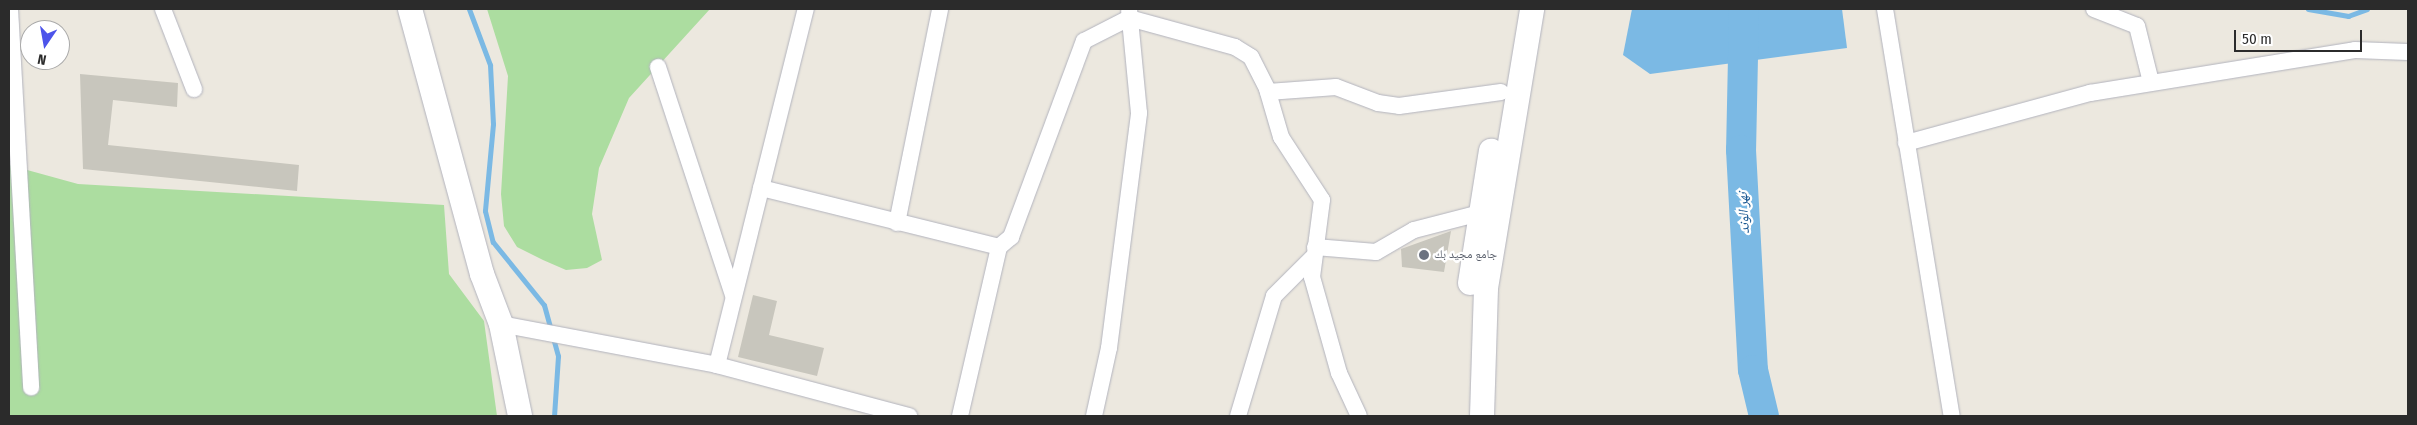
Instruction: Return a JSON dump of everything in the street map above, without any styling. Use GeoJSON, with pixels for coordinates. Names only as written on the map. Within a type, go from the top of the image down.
{"type":"FeatureCollection","features":[{"type":"Feature","properties":{"kind":"main road"},"geometry":{"type":"LineString","coordinates":[[410,9],[482,274],[501,324],[520,416]]}},
{"type":"Feature","properties":{"kind":"main road"},"geometry":{"type":"LineString","coordinates":[[1467,416],[1467,321],[1480,213],[1515,9]]}},
{"type":"Feature","properties":{"kind":"main road"},"geometry":{"type":"LineString","coordinates":[[1482,416],[1486,288],[1532,9]]}},
{"type":"Feature","properties":{"kind":"street"},"geometry":{"type":"LineString","coordinates":[[10,9],[31,387]]}},
{"type":"Feature","properties":{"kind":"street"},"geometry":{"type":"LineString","coordinates":[[163,9],[194,88]]}},
{"type":"Feature","properties":{"kind":"street"},"geometry":{"type":"LineString","coordinates":[[717,366],[733,295],[806,9]]}},
{"type":"Feature","properties":{"kind":"street"},"geometry":{"type":"LineString","coordinates":[[897,223],[940,9]]}},
{"type":"Feature","properties":{"kind":"street"},"geometry":{"type":"LineString","coordinates":[[1886,9],[1906,143],[1952,416]]}},
{"type":"Feature","properties":{"kind":"street"},"geometry":{"type":"LineString","coordinates":[[2094,9],[2137,26],[2150,82]]}},
{"type":"Feature","properties":{"kind":"street"},"geometry":{"type":"LineString","coordinates":[[1096,415],[1110,339],[1139,113],[1129,14]]}},
{"type":"Feature","properties":{"kind":"street"},"geometry":{"type":"LineString","coordinates":[[960,416],[999,247],[1011,237],[1084,41],[1129,14],[1244,51],[1268,92],[1281,136],[1322,200],[1312,277],[1339,373],[1359,416]]}},
{"type":"Feature","properties":{"kind":"street"},"geometry":{"type":"LineString","coordinates":[[1906,143],[2037,104],[2150,82],[2354,50],[2408,52]]}},
{"type":"Feature","properties":{"kind":"street"},"geometry":{"type":"LineString","coordinates":[[658,67],[733,295]]}},
{"type":"Feature","properties":{"kind":"street"},"geometry":{"type":"LineString","coordinates":[[1268,92],[1336,87],[1378,103],[1399,106],[1501,92]]}},
{"type":"Feature","properties":{"kind":"street"},"geometry":{"type":"LineString","coordinates":[[761,188],[999,247]]}},
{"type":"Feature","properties":{"kind":"street"},"geometry":{"type":"LineString","coordinates":[[1238,416],[1274,296],[1314,253],[1376,252],[1414,230],[1480,213]]}},
{"type":"Feature","properties":{"kind":"street"},"geometry":{"type":"LineString","coordinates":[[501,324],[717,366],[909,416]]}},
{"type":"Feature","properties":{"kind":"green space"},"geometry":{"type":"Polygon","coordinates":[[[487,9],[710,9],[629,98],[599,168],[592,214],[602,260],[587,268],[566,270],[517,247],[504,226],[501,194],[508,76],[487,9]]]}},
{"type":"Feature","properties":{"kind":"green space"},"geometry":{"type":"Polygon","coordinates":[[[9,165],[78,184],[444,205],[449,274],[484,321],[497,416],[9,416],[9,165]]]}},
{"type":"Feature","properties":{"kind":"water"},"geometry":{"type":"Polygon","coordinates":[[[1632,9],[1842,9],[1847,48],[1650,74],[1623,55],[1632,9]]]}},
{"type":"Feature","properties":{"kind":"building"},"geometry":{"type":"Polygon","coordinates":[[[80,74],[178,83],[177,107],[113,100],[108,145],[299,165],[297,191],[83,169],[80,74]]]}},
{"type":"Feature","properties":{"kind":"building","name":"جامع مجيد بك"},"geometry":{"type":"Polygon","coordinates":[[[1451,231],[1444,272],[1402,267],[1401,249],[1451,231]]]}},
{"type":"Feature","properties":{"kind":"building"},"geometry":{"type":"Polygon","coordinates":[[[753,295],[777,301],[769,335],[824,348],[817,376],[738,357],[753,295]]]}},
{"type":"Feature","properties":{"kind":"waterway"},"geometry":{"type":"LineString","coordinates":[[469,9],[490,65],[493,124],[485,211],[493,242],[544,305],[558,356],[554,416]]}},
{"type":"Feature","properties":{"kind":"waterway","name":"نهر الوند"},"geometry":{"type":"LineString","coordinates":[[1744,9],[1741,150],[1753,370],[1764,416]]}},
{"type":"Feature","properties":{"kind":"waterway"},"geometry":{"type":"LineString","coordinates":[[2308,9],[2348,16],[2367,9]]}},
{"type":"Feature","properties":{"kind":"place","name":"جامع مجيد بك"},"geometry":{"type":"Point","coordinates":[1424,255]}}]}
